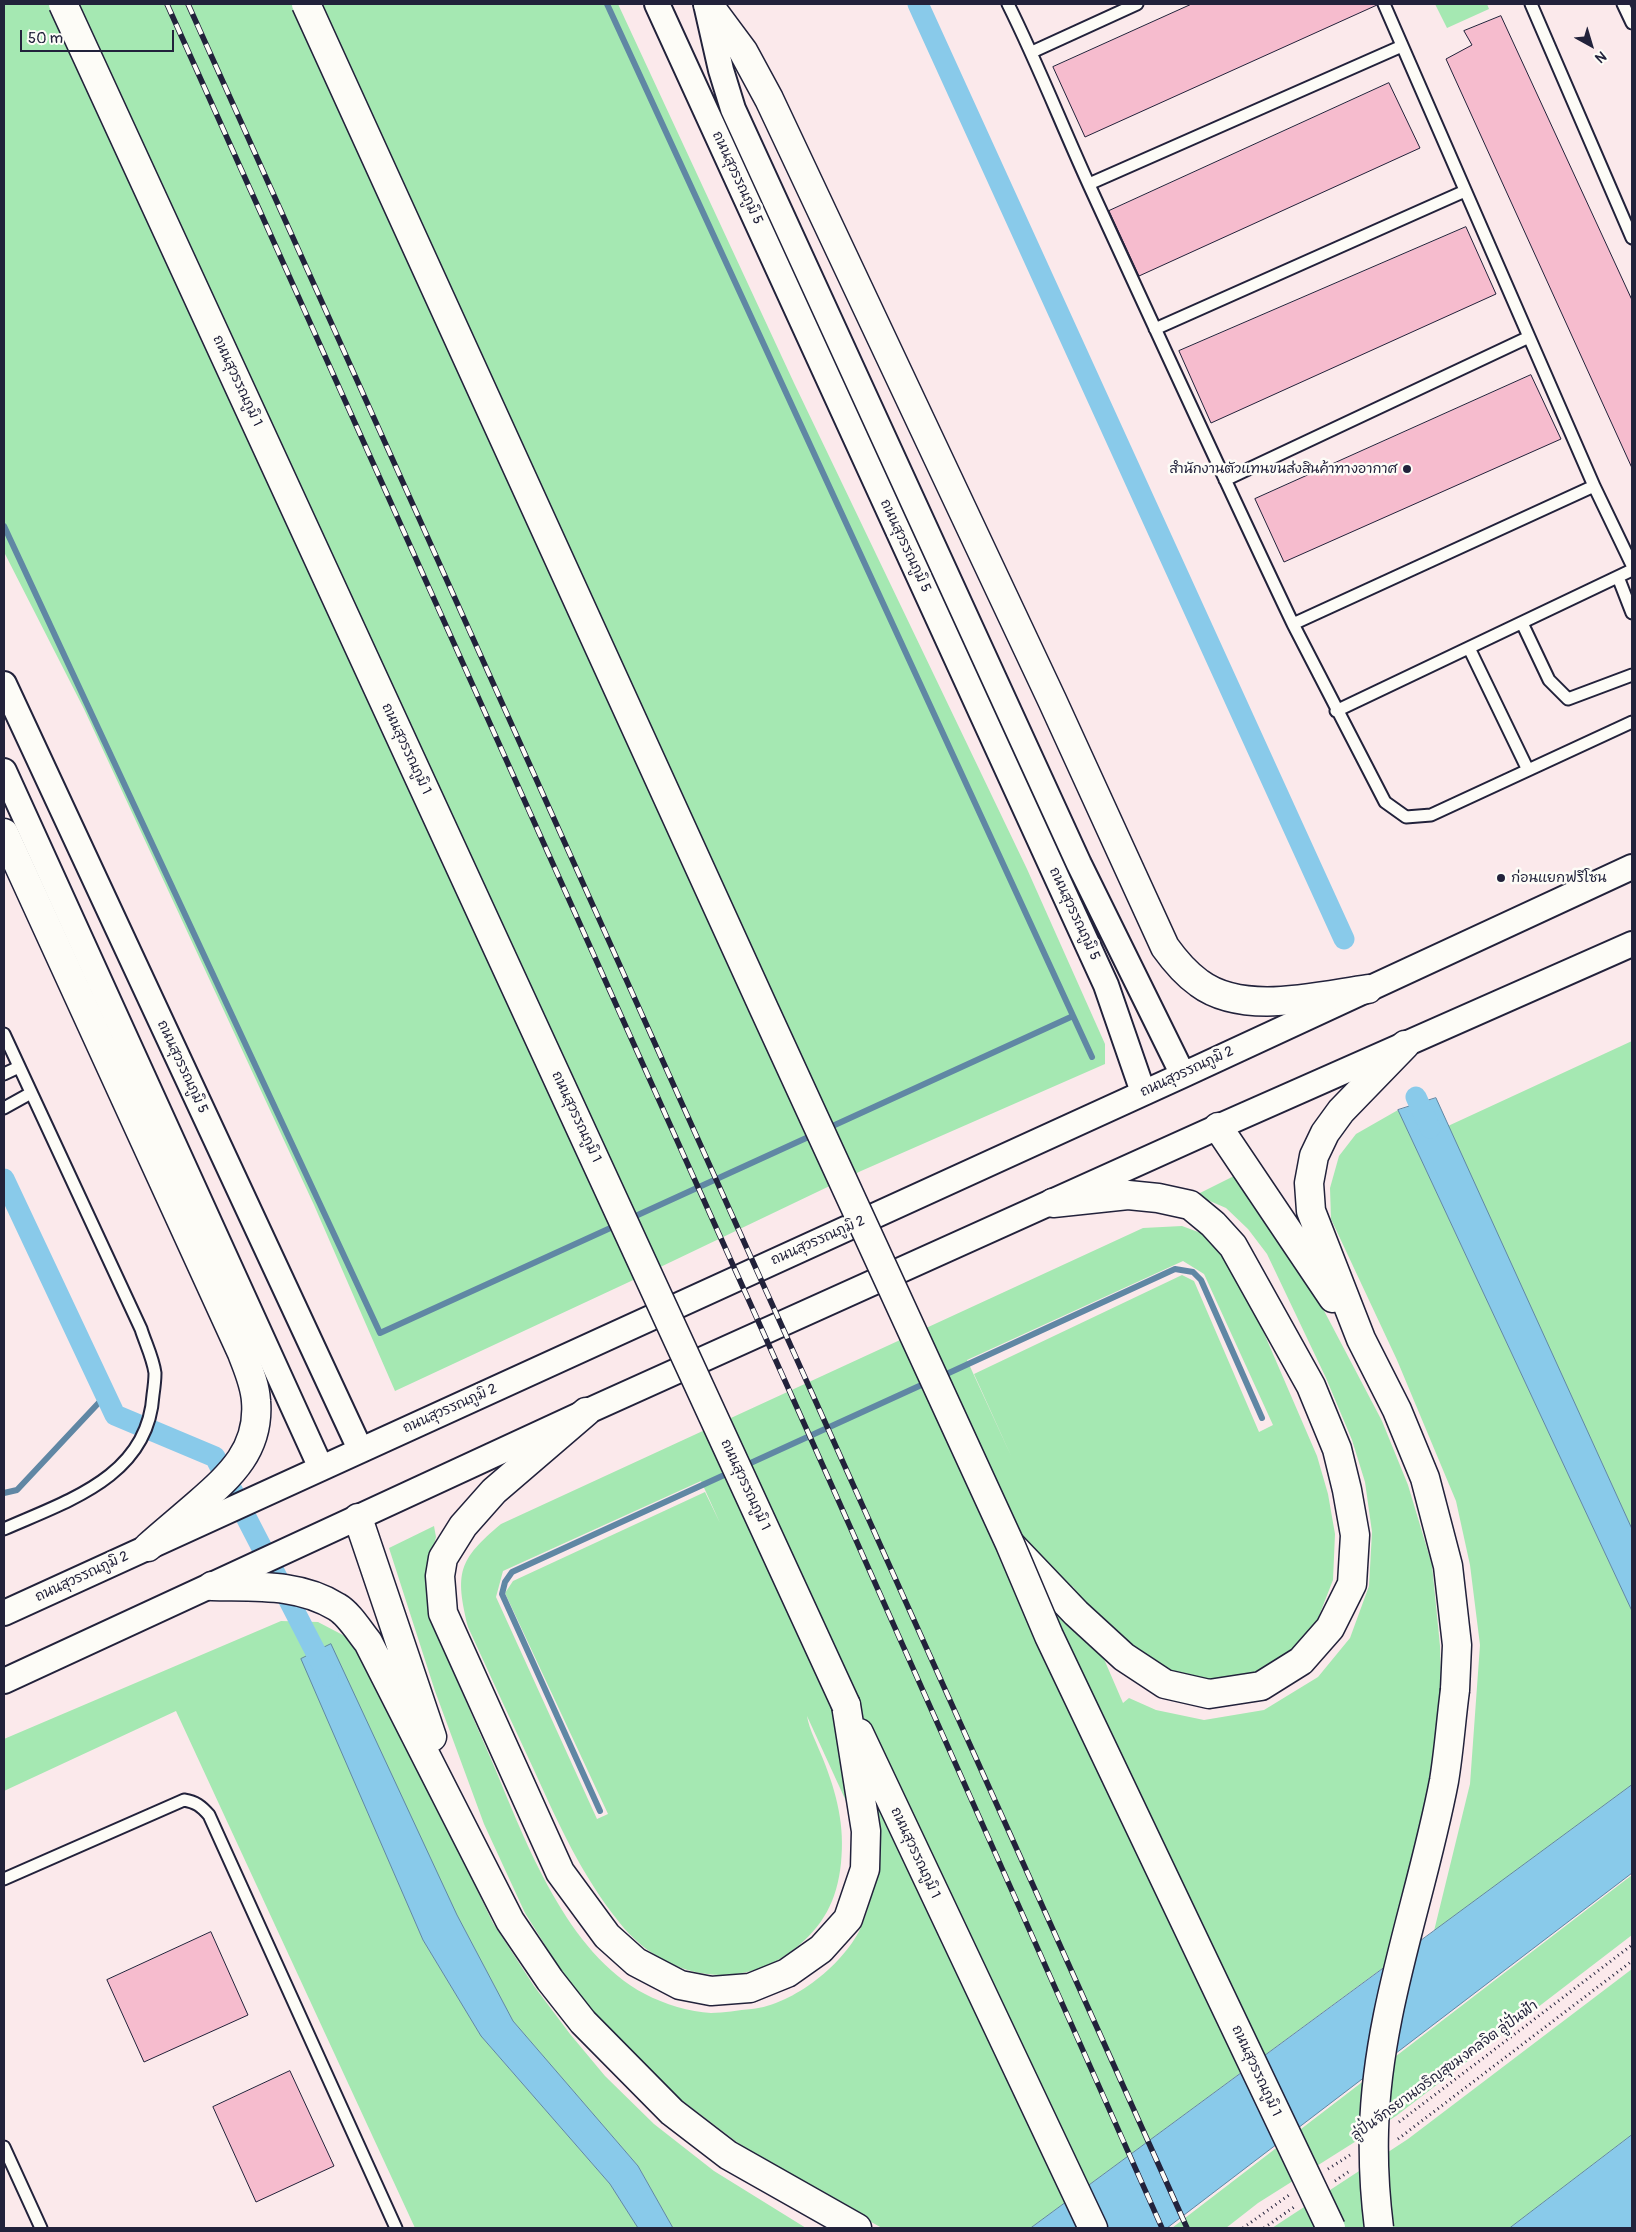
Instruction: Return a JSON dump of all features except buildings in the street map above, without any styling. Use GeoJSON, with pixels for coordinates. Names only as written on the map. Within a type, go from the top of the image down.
{"type":"FeatureCollection","features":[{"type":"Feature","properties":{"kind":"highway","name":"ถนนสุวรรณภูมิ 1"},"geometry":{"type":"LineString","coordinates":[[63,4],[846,1705],[1093,2228]]}},
{"type":"Feature","properties":{"kind":"highway","name":"ถนนสุวรรณภูมิ 1"},"geometry":{"type":"LineString","coordinates":[[306,4],[752,984],[1010,1544],[1049,1636],[1331,2228]]}},
{"type":"Feature","properties":{"kind":"highway"},"geometry":{"type":"LineString","coordinates":[[707,4],[743,51],[769,99],[1052,700],[1148,914],[1165,947],[1180,967],[1201,984],[1230,998],[1261,1001],[1294,999],[1368,989]]}},
{"type":"Feature","properties":{"kind":"highway"},"geometry":{"type":"LineString","coordinates":[[4,833],[242,1353],[252,1380],[256,1400],[256,1422],[251,1443],[241,1461],[227,1478],[148,1547]]}},
{"type":"Feature","properties":{"kind":"highway"},"geometry":{"type":"LineString","coordinates":[[1378,2228],[1375,2195],[1374,2130],[1378,2082],[1389,2009],[1444,1779],[1455,1690],[1457,1645],[1448,1566],[1425,1478],[1397,1410],[1361,1339],[1311,1211],[1309,1184],[1314,1156],[1325,1133],[1341,1111],[1406,1045]]}},
{"type":"Feature","properties":{"kind":"highway"},"geometry":{"type":"LineString","coordinates":[[1218,1127],[1361,1339]]}},
{"type":"Feature","properties":{"kind":"highway"},"geometry":{"type":"LineString","coordinates":[[1010,1544],[1076,1613],[1124,1657],[1165,1684],[1209,1694],[1261,1686],[1301,1661],[1330,1628],[1352,1584],[1355,1535],[1337,1449],[1311,1386],[1233,1246],[1214,1224],[1190,1205],[1158,1198],[1128,1195],[1053,1203]]}},
{"type":"Feature","properties":{"kind":"highway"},"geometry":{"type":"LineString","coordinates":[[586,1412],[487,1498],[463,1526],[443,1558],[440,1576],[443,1612],[549,1850],[572,1890],[607,1936],[636,1962],[680,1985],[711,1991],[750,1988],[787,1973],[821,1949],[848,1919],[865,1869],[866,1830],[846,1705]]}},
{"type":"Feature","properties":{"kind":"highway"},"geometry":{"type":"LineString","coordinates":[[358,1518],[466,1836]]}},
{"type":"Feature","properties":{"kind":"highway"},"geometry":{"type":"LineString","coordinates":[[212,1586],[302,1590],[338,1607],[368,1642],[510,1921],[550,1980],[578,2015],[672,2112],[728,2155],[857,2228]]}},
{"type":"Feature","properties":{"kind":"street","name":"ถนนสุวรรณภูมิ 5"},"geometry":{"type":"LineString","coordinates":[[657,4],[1106,985],[1143,1092]]}},
{"type":"Feature","properties":{"kind":"street","name":"ถนนสุวรรณภูมิ 5"},"geometry":{"type":"LineString","coordinates":[[707,4],[721,70],[733,109],[1079,864],[1183,1075]]}},
{"type":"Feature","properties":{"kind":"street","name":"ถนนสุวรรณภูมิ 5"},"geometry":{"type":"LineString","coordinates":[[4,684],[360,1449]]}},
{"type":"Feature","properties":{"kind":"street"},"geometry":{"type":"LineString","coordinates":[[4,771],[321,1468]]}},
{"type":"Feature","properties":{"kind":"street","name":"ถนนสุวรรณภูมิ 2"},"geometry":{"type":"LineString","coordinates":[[4,1613],[1183,1075],[1632,867]]}},
{"type":"Feature","properties":{"kind":"street"},"geometry":{"type":"LineString","coordinates":[[4,1681],[586,1412],[1218,1127],[1632,944]]}},
{"type":"Feature","properties":{"kind":"lane"},"geometry":{"type":"LineString","coordinates":[[1008,4],[1032,52],[1089,184],[1225,480],[1293,624],[1384,802],[1406,817],[1431,815],[1632,722]]}},
{"type":"Feature","properties":{"kind":"lane"},"geometry":{"type":"LineString","coordinates":[[1032,52],[1136,4]]}},
{"type":"Feature","properties":{"kind":"lane"},"geometry":{"type":"LineString","coordinates":[[1384,4],[1594,486],[1632,565]]}},
{"type":"Feature","properties":{"kind":"lane"},"geometry":{"type":"LineString","coordinates":[[1531,4],[1632,238]]}},
{"type":"Feature","properties":{"kind":"lane"},"geometry":{"type":"LineString","coordinates":[[1623,4],[1632,23]]}},
{"type":"Feature","properties":{"kind":"lane"},"geometry":{"type":"LineString","coordinates":[[1089,184],[1402,46]]}},
{"type":"Feature","properties":{"kind":"lane"},"geometry":{"type":"LineString","coordinates":[[1155,329],[1466,191]]}},
{"type":"Feature","properties":{"kind":"lane"},"geometry":{"type":"LineString","coordinates":[[1225,480],[1529,337]]}},
{"type":"Feature","properties":{"kind":"lane"},"geometry":{"type":"LineString","coordinates":[[1293,624],[1594,486]]}},
{"type":"Feature","properties":{"kind":"lane"},"geometry":{"type":"LineString","coordinates":[[1336,711],[1632,570]]}},
{"type":"Feature","properties":{"kind":"lane"},"geometry":{"type":"LineString","coordinates":[[1618,577],[1632,613]]}},
{"type":"Feature","properties":{"kind":"lane"},"geometry":{"type":"LineString","coordinates":[[1522,623],[1549,680],[1568,699],[1632,675]]}},
{"type":"Feature","properties":{"kind":"lane"},"geometry":{"type":"LineString","coordinates":[[1469,648],[1528,770]]}},
{"type":"Feature","properties":{"kind":"lane"},"geometry":{"type":"LineString","coordinates":[[4,1034],[141,1329],[155,1372],[152,1415],[137,1448],[112,1476],[72,1498],[4,1530]]}},
{"type":"Feature","properties":{"kind":"lane"},"geometry":{"type":"LineString","coordinates":[[4,1074],[19,1067]]}},
{"type":"Feature","properties":{"kind":"lane"},"geometry":{"type":"LineString","coordinates":[[4,1108],[31,1093]]}},
{"type":"Feature","properties":{"kind":"lane"},"geometry":{"type":"LineString","coordinates":[[4,1880],[184,1800],[194,1801],[202,1807],[209,1815],[396,2228]]}},
{"type":"Feature","properties":{"kind":"lane"},"geometry":{"type":"LineString","coordinates":[[4,2147],[41,2228]]}},
{"type":"Feature","properties":{"kind":"path","name":"ลู่ปั่นจักรยานเจริญสุขมงคลจิต ลู่ปั่นฟ้า"},"geometry":{"type":"LineString","coordinates":[[1391,2127],[1632,1945]]}},
{"type":"Feature","properties":{"kind":"path"},"geometry":{"type":"LineString","coordinates":[[1397,2140],[1632,1961]]}},
{"type":"Feature","properties":{"kind":"path","name":"ลู่ปั่นจักรยานเจริญสุขมงคลจิต ลู่ปั่นฟ้า"},"geometry":{"type":"LineString","coordinates":[[1324,2172],[1358,2150]]}},
{"type":"Feature","properties":{"kind":"path"},"geometry":{"type":"LineString","coordinates":[[1330,2184],[1355,2167]]}},
{"type":"Feature","properties":{"kind":"path"},"geometry":{"type":"LineString","coordinates":[[1244,2228],[1291,2194]]}},
{"type":"Feature","properties":{"kind":"path"},"geometry":{"type":"LineString","coordinates":[[1264,2228],[1297,2205]]}},
{"type":"Feature","properties":{"kind":"shaded area"},"geometry":{"type":"Polygon","coordinates":[[[4,4],[1632,4],[1632,2075],[1430,2228],[4,2228],[4,4]]]}},
{"type":"Feature","properties":{"kind":"green space"},"geometry":{"type":"Polygon","coordinates":[[[4,4],[618,4],[794,383],[1027,869],[1105,1044],[1105,1064],[861,1171],[395,1391],[314,1205],[84,709],[4,552],[4,4]]]}},
{"type":"Feature","properties":{"kind":"green space"},"geometry":{"type":"Polygon","coordinates":[[[1435,4],[1487,4],[1489,9],[1447,28],[1435,4]]]}},
{"type":"Feature","properties":{"kind":"green space"},"geometry":{"type":"Polygon","coordinates":[[[1632,1041],[1632,1529],[1448,1126],[1632,1041]]]}},
{"type":"Feature","properties":{"kind":"green space"},"geometry":{"type":"Polygon","coordinates":[[[1398,1110],[1632,1611],[1632,1785],[1434,1931],[1470,1784],[1480,1645],[1470,1565],[1456,1501],[1397,1360],[1331,1219],[1330,1188],[1339,1156],[1356,1134],[1398,1110]]]}},
{"type":"Feature","properties":{"kind":"green space"},"geometry":{"type":"Polygon","coordinates":[[[1242,1172],[1310,1284],[1382,1421],[1408,1485],[1432,1565],[1440,1646],[1441,1686],[1433,1778],[1416,1859],[1384,1967],[1031,2228],[882,2228],[797,2181],[738,2143],[680,2099],[630,2054],[594,2013],[560,1969],[525,1913],[484,1824],[435,1691],[389,1548],[434,1526],[436,1537],[425,1578],[430,1617],[535,1861],[552,1894],[571,1924],[593,1952],[617,1976],[645,1994],[686,2009],[721,2013],[768,2006],[784,2000],[816,1980],[844,1954],[862,1925],[878,1871],[807,1716],[832,1785],[841,1823],[842,1849],[839,1877],[827,1912],[804,1941],[771,1964],[748,1972],[724,1975],[701,1973],[678,1967],[656,1956],[636,1941],[619,1922],[593,1886],[572,1849],[552,1810],[468,1627],[461,1580],[468,1558],[501,1524],[1143,1228],[1182,1226],[1209,1236],[1232,1259],[1317,1456],[1328,1494],[1335,1534],[1333,1580],[1317,1621],[1292,1651],[1253,1674],[1208,1682],[1168,1674],[1128,1652],[1086,1607],[1072,1585],[1123,1703],[1129,1698],[1156,1710],[1204,1720],[1264,1710],[1318,1677],[1350,1638],[1369,1586],[1372,1532],[1365,1482],[1352,1440],[1326,1378],[1267,1254],[1248,1229],[1226,1208],[1196,1195],[1242,1172]],[[1183,1261],[967,1360],[1012,1458],[974,1374],[1182,1275],[1194,1281],[1259,1432],[1273,1425],[1204,1274],[1183,1261]],[[701,1481],[503,1571],[496,1597],[597,1819],[608,1814],[505,1593],[513,1581],[705,1492],[720,1523],[701,1481]]]}},
{"type":"Feature","properties":{"kind":"green space"},"geometry":{"type":"Polygon","coordinates":[[[281,1621],[318,1622],[358,1643],[493,1923],[534,1986],[605,2076],[654,2124],[714,2171],[806,2228],[673,2228],[638,2166],[513,2021],[457,1915],[302,1659],[423,1940],[481,2036],[610,2184],[638,2228],[415,2228],[176,1711],[4,1791],[4,1739],[281,1621]]]}},
{"type":"Feature","properties":{"kind":"green space"},"geometry":{"type":"Polygon","coordinates":[[[1632,1875],[1632,1935],[1396,2116],[1258,2203],[1226,2228],[1172,2228],[1632,1875]]]}},
{"type":"Feature","properties":{"kind":"green space"},"geometry":{"type":"Polygon","coordinates":[[[1632,1969],[1632,2135],[1510,2228],[1272,2228],[1408,2139],[1632,1969]]]}},
{"type":"Feature","properties":{"kind":"water"},"geometry":{"type":"Polygon","coordinates":[[[1436,1098],[1632,1529],[1632,1611],[1398,1110],[1436,1098]]]}},
{"type":"Feature","properties":{"kind":"water"},"geometry":{"type":"Polygon","coordinates":[[[331,1644],[457,1915],[513,2021],[638,2166],[673,2228],[638,2228],[610,2184],[481,2036],[423,1940],[301,1659],[331,1644]]]}},
{"type":"Feature","properties":{"kind":"water"},"geometry":{"type":"Polygon","coordinates":[[[1632,1785],[1632,1873],[1167,2228],[1031,2228],[1632,1785]]]}},
{"type":"Feature","properties":{"kind":"water"},"geometry":{"type":"Polygon","coordinates":[[[1632,2135],[1632,2228],[1510,2228],[1632,2135]]]}},
{"type":"Feature","properties":{"kind":"waterway"},"geometry":{"type":"LineString","coordinates":[[607,4],[1092,1057]]}},
{"type":"Feature","properties":{"kind":"waterway"},"geometry":{"type":"LineString","coordinates":[[918,4],[1344,939]]}},
{"type":"Feature","properties":{"kind":"waterway"},"geometry":{"type":"LineString","coordinates":[[4,526],[380,1333],[617,1225]]}},
{"type":"Feature","properties":{"kind":"waterway"},"geometry":{"type":"LineString","coordinates":[[826,1129],[1073,1016]]}},
{"type":"Feature","properties":{"kind":"waterway"},"geometry":{"type":"LineString","coordinates":[[1416,1097],[1430,1128]]}},
{"type":"Feature","properties":{"kind":"waterway"},"geometry":{"type":"LineString","coordinates":[[629,1219],[815,1134]]}},
{"type":"Feature","properties":{"kind":"waterway"},"geometry":{"type":"LineString","coordinates":[[4,1179],[115,1415],[215,1457],[328,1676]]}},
{"type":"Feature","properties":{"kind":"waterway"},"geometry":{"type":"LineString","coordinates":[[940,1377],[1175,1269],[1193,1272],[1201,1280],[1262,1418]]}},
{"type":"Feature","properties":{"kind":"waterway"},"geometry":{"type":"LineString","coordinates":[[744,1466],[928,1382]]}},
{"type":"Feature","properties":{"kind":"waterway"},"geometry":{"type":"LineString","coordinates":[[4,1493],[17,1490],[106,1395]]}},
{"type":"Feature","properties":{"kind":"waterway"},"geometry":{"type":"LineString","coordinates":[[600,1811],[502,1594],[505,1582],[512,1572],[733,1471]]}},
{"type":"Feature","properties":{"kind":"railway"},"geometry":{"type":"LineString","coordinates":[[167,4],[807,1430],[1162,2228]]}},
{"type":"Feature","properties":{"kind":"railway"},"geometry":{"type":"LineString","coordinates":[[188,4],[1187,2228]]}},
{"type":"Feature","properties":{"kind":"place","name":"สำนักงานตัวแทนขนส่งสินค้าทางอากาศ"},"geometry":{"type":"Point","coordinates":[1407,469]}},
{"type":"Feature","properties":{"kind":"place","name":"ก่อนแยกฟรีโซน"},"geometry":{"type":"Point","coordinates":[1501,878]}}]}
